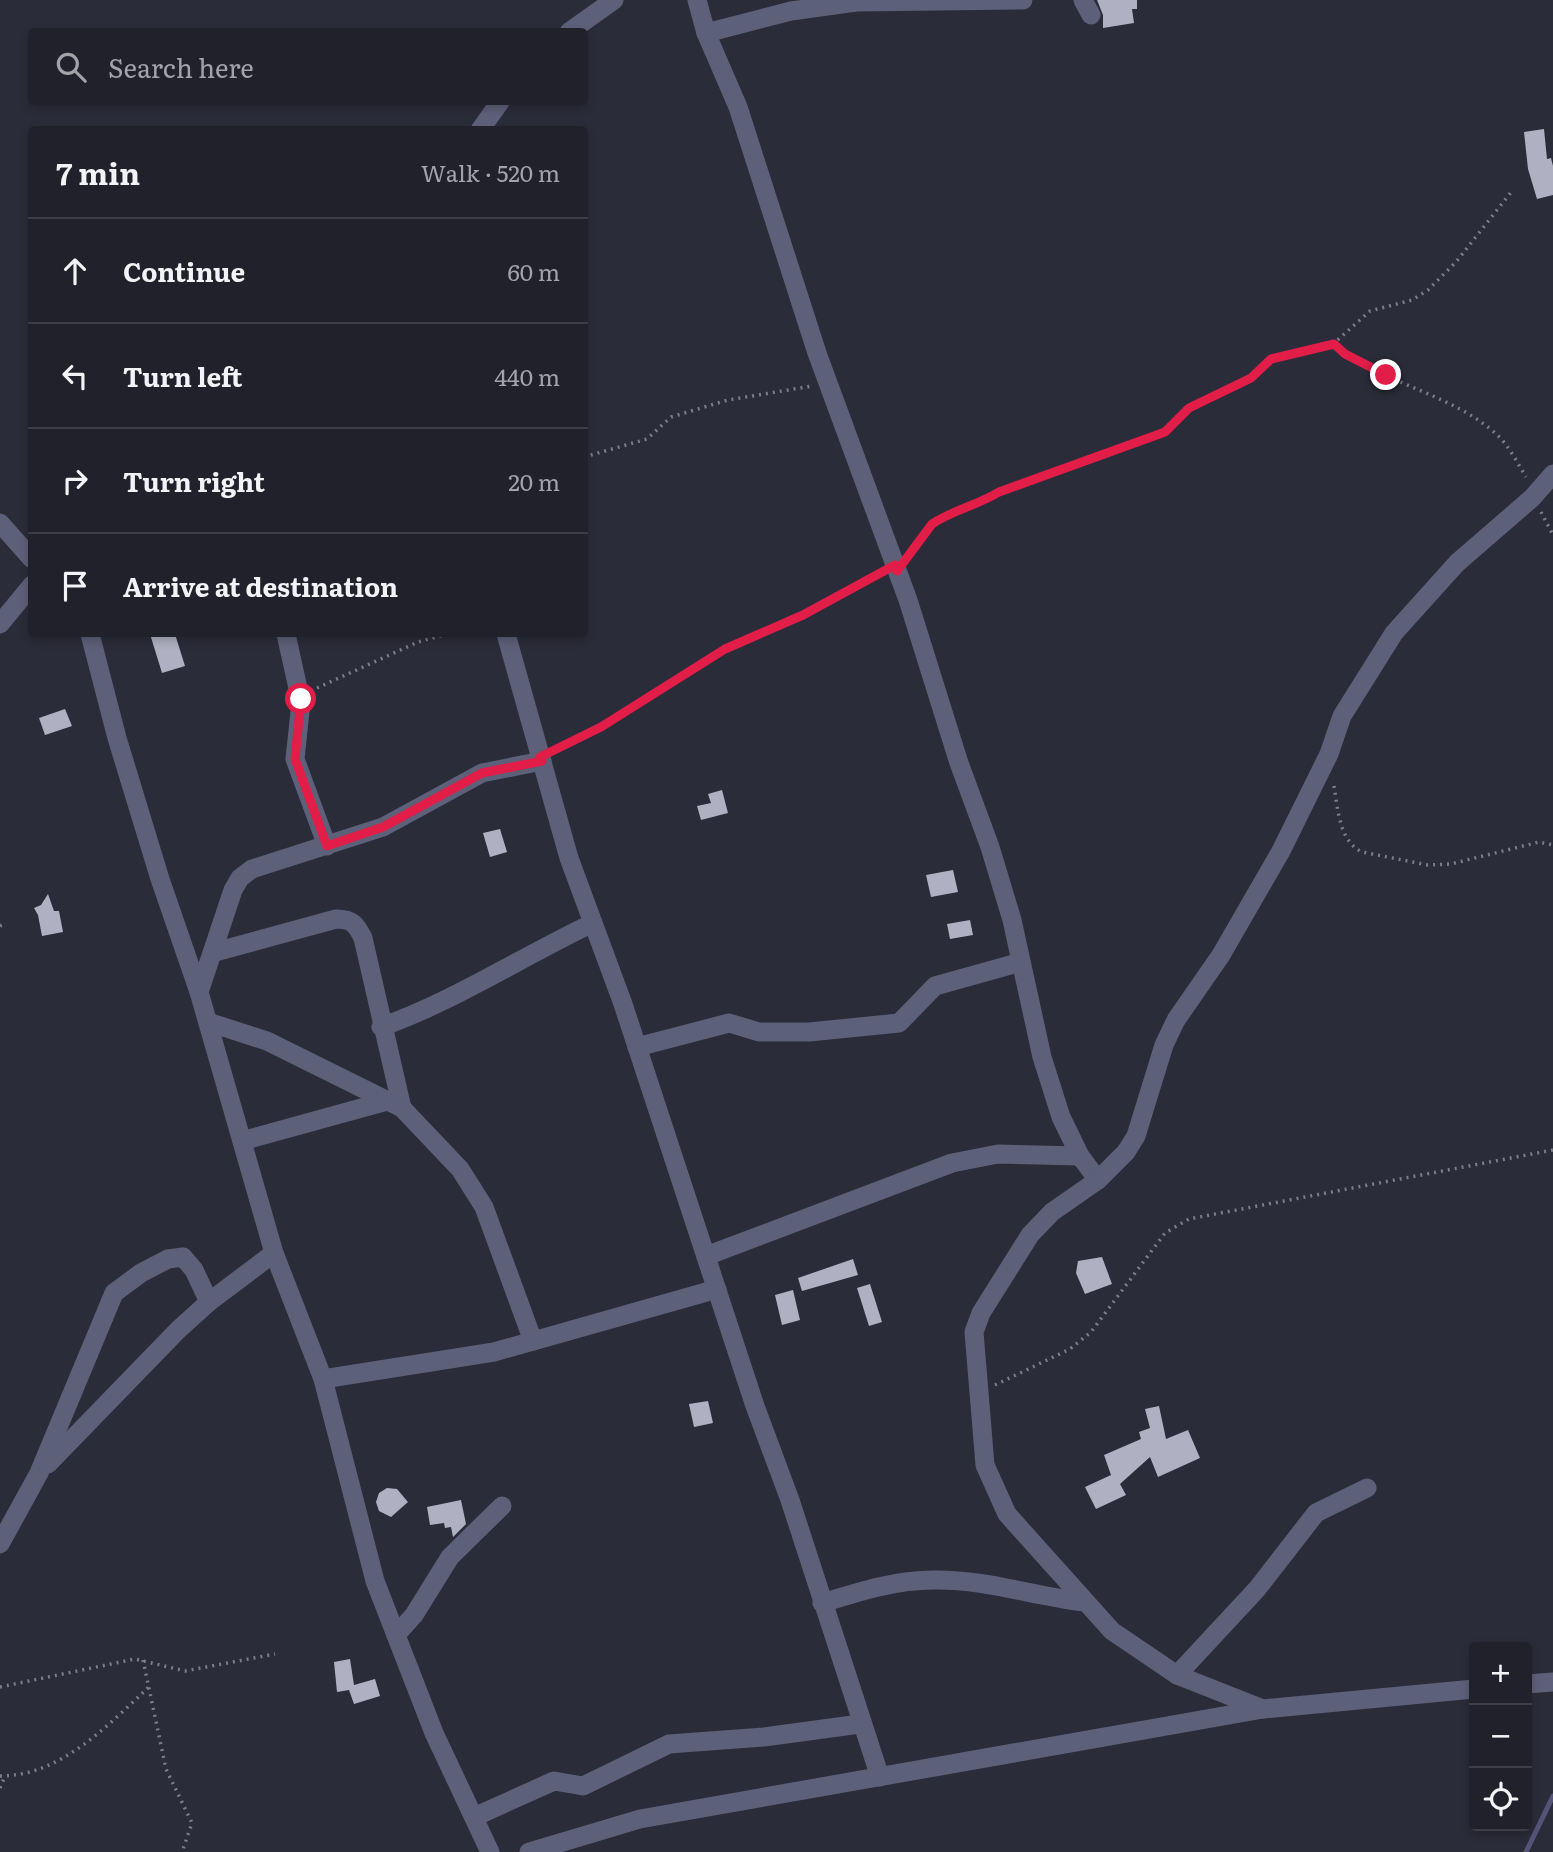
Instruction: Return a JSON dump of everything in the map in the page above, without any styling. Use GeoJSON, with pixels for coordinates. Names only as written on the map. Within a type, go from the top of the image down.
{"type":"FeatureCollection","features":[{"type":"Feature","properties":{"kind":"street"},"geometry":{"type":"LineString","coordinates":[[575,28],[614,0]]}},
{"type":"Feature","properties":{"kind":"street"},"geometry":{"type":"LineString","coordinates":[[697,0],[706,33],[738,107],[828,383],[896,568],[959,763],[990,847],[1021,962],[1042,1057],[1061,1117],[1080,1156],[1098,1180]]}},
{"type":"Feature","properties":{"kind":"street"},"geometry":{"type":"LineString","coordinates":[[706,33],[791,11],[856,2],[1023,0]]}},
{"type":"Feature","properties":{"kind":"street"},"geometry":{"type":"LineString","coordinates":[[483,126],[497,105]]}},
{"type":"Feature","properties":{"kind":"street"},"geometry":{"type":"LineString","coordinates":[[1263,1709],[1177,1675],[1112,1631],[1007,1514],[985,1465],[974,1332],[981,1313],[1030,1235],[1052,1212],[1098,1180],[1126,1152],[1136,1136],[1164,1045],[1176,1020],[1221,955],[1253,899],[1329,754],[1342,716],[1388,642],[1417,604],[1457,564],[1534,496],[1553,474]]}},
{"type":"Feature","properties":{"kind":"street"},"geometry":{"type":"LineString","coordinates":[[0,523],[28,554]]}},
{"type":"Feature","properties":{"kind":"street"},"geometry":{"type":"LineString","coordinates":[[0,624],[28,590]]}},
{"type":"Feature","properties":{"kind":"street"},"geometry":{"type":"LineString","coordinates":[[91,637],[117,738],[160,879],[199,992],[274,1253],[323,1379],[375,1581],[434,1733],[490,1852]]}},
{"type":"Feature","properties":{"kind":"street"},"geometry":{"type":"LineString","coordinates":[[287,637],[301,699],[295,759],[327,846]]}},
{"type":"Feature","properties":{"kind":"street"},"geometry":{"type":"LineString","coordinates":[[507,637],[562,835],[637,1047],[755,1406],[790,1500],[860,1724],[880,1777]]}},
{"type":"Feature","properties":{"kind":"street"},"geometry":{"type":"LineString","coordinates":[[199,992],[240,878],[252,869],[383,827],[482,773],[541,759]]}},
{"type":"Feature","properties":{"kind":"street"},"geometry":{"type":"LineString","coordinates":[[215,953],[336,919],[348,919],[356,925],[363,938],[395,1105]]}},
{"type":"Feature","properties":{"kind":"street"},"geometry":{"type":"LineString","coordinates":[[381,1027],[442,1003],[480,980],[593,923]]}},
{"type":"Feature","properties":{"kind":"street"},"geometry":{"type":"LineString","coordinates":[[637,1047],[729,1023],[759,1032],[809,1032],[899,1023],[935,986],[1021,962]]}},
{"type":"Feature","properties":{"kind":"street"},"geometry":{"type":"LineString","coordinates":[[208,1022],[267,1041],[395,1105],[460,1169],[484,1208],[533,1341]]}},
{"type":"Feature","properties":{"kind":"street"},"geometry":{"type":"LineString","coordinates":[[242,1141],[395,1105]]}},
{"type":"Feature","properties":{"kind":"street"},"geometry":{"type":"LineString","coordinates":[[706,1256],[952,1163],[998,1154],[1080,1156]]}},
{"type":"Feature","properties":{"kind":"street"},"geometry":{"type":"LineString","coordinates":[[39,1473],[209,1302],[274,1253]]}},
{"type":"Feature","properties":{"kind":"street"},"geometry":{"type":"LineString","coordinates":[[0,1544],[39,1473],[111,1299],[119,1287],[168,1259],[183,1257],[194,1270],[209,1302]]}},
{"type":"Feature","properties":{"kind":"street"},"geometry":{"type":"LineString","coordinates":[[323,1379],[494,1352],[717,1289]]}},
{"type":"Feature","properties":{"kind":"street"},"geometry":{"type":"LineString","coordinates":[[1177,1675],[1257,1589],[1316,1513],[1367,1488]]}},
{"type":"Feature","properties":{"kind":"street"},"geometry":{"type":"LineString","coordinates":[[396,1635],[414,1615],[450,1557],[502,1506]]}},
{"type":"Feature","properties":{"kind":"street"},"geometry":{"type":"LineString","coordinates":[[822,1604],[879,1586],[932,1580],[1004,1586],[1037,1596],[1084,1602]]}},
{"type":"Feature","properties":{"kind":"street"},"geometry":{"type":"LineString","coordinates":[[1532,1684],[1553,1682]]}},
{"type":"Feature","properties":{"kind":"street"},"geometry":{"type":"LineString","coordinates":[[529,1852],[639,1819],[1263,1709],[1469,1689]]}},
{"type":"Feature","properties":{"kind":"street"},"geometry":{"type":"LineString","coordinates":[[474,1817],[554,1781],[583,1786],[669,1745],[764,1737],[860,1724]]}},
{"type":"Feature","properties":{"kind":"path"},"geometry":{"type":"LineString","coordinates":[[541,759],[601,727],[725,649],[803,615],[896,568],[939,519],[977,505],[999,492],[1165,432],[1189,408],[1251,378],[1271,359],[1334,344],[1370,311],[1412,300],[1428,290],[1456,262],[1512,191]]}},
{"type":"Feature","properties":{"kind":"path"},"geometry":{"type":"LineString","coordinates":[[1334,344],[1345,354],[1481,422],[1497,435],[1534,496],[1553,535]]}},
{"type":"Feature","properties":{"kind":"path"},"geometry":{"type":"LineString","coordinates":[[588,456],[647,439],[671,416],[728,400],[828,383]]}},
{"type":"Feature","properties":{"kind":"path"},"geometry":{"type":"LineString","coordinates":[[301,699],[317,688],[381,659],[439,637]]}},
{"type":"Feature","properties":{"kind":"path"},"geometry":{"type":"LineString","coordinates":[[1329,754],[1339,818],[1352,847],[1362,852],[1427,865],[1451,864],[1526,844],[1539,842],[1553,845]]}},
{"type":"Feature","properties":{"kind":"path"},"geometry":{"type":"LineString","coordinates":[[978,1393],[1070,1349],[1091,1332],[1165,1233],[1188,1219],[1553,1150]]}},
{"type":"Feature","properties":{"kind":"path"},"geometry":{"type":"LineString","coordinates":[[0,1686],[119,1661],[143,1660],[185,1671],[275,1654]]}},
{"type":"Feature","properties":{"kind":"path"},"geometry":{"type":"LineString","coordinates":[[143,1660],[166,1769],[192,1823],[182,1852]]}},
{"type":"Feature","properties":{"kind":"path"},"geometry":{"type":"LineString","coordinates":[[0,1788],[2,1776],[53,1765],[116,1718],[150,1686]]}},
{"type":"Feature","properties":{"kind":"building"},"geometry":{"type":"Polygon","coordinates":[[[1097,0],[1137,0],[1137,9],[1132,9],[1134,23],[1103,28],[1103,15],[1097,0]]]}},
{"type":"Feature","properties":{"kind":"building"},"geometry":{"type":"Polygon","coordinates":[[[1544,129],[1547,159],[1551,158],[1553,166],[1553,195],[1537,199],[1528,169],[1524,132],[1544,129]]]}},
{"type":"Feature","properties":{"kind":"building"},"geometry":{"type":"Polygon","coordinates":[[[151,637],[176,637],[185,666],[162,673],[151,637]]]}},
{"type":"Feature","properties":{"kind":"building"},"geometry":{"type":"Polygon","coordinates":[[[65,709],[72,726],[45,735],[39,718],[65,709]]]}},
{"type":"Feature","properties":{"kind":"building"},"geometry":{"type":"Polygon","coordinates":[[[722,790],[728,813],[701,820],[697,806],[711,803],[708,794],[722,790]]]}},
{"type":"Feature","properties":{"kind":"building"},"geometry":{"type":"Polygon","coordinates":[[[500,829],[507,852],[490,857],[483,833],[500,829]]]}},
{"type":"Feature","properties":{"kind":"building"},"geometry":{"type":"Polygon","coordinates":[[[953,870],[958,892],[931,897],[926,875],[953,870]]]}},
{"type":"Feature","properties":{"kind":"building"},"geometry":{"type":"Polygon","coordinates":[[[48,894],[54,911],[59,911],[63,932],[42,936],[34,908],[41,905],[48,894]]]}},
{"type":"Feature","properties":{"kind":"building"},"geometry":{"type":"Polygon","coordinates":[[[970,920],[973,935],[950,939],[947,924],[970,920]]]}},
{"type":"Feature","properties":{"kind":"building"},"geometry":{"type":"Polygon","coordinates":[[[1102,1257],[1112,1284],[1085,1294],[1076,1273],[1078,1261],[1102,1257]]]}},
{"type":"Feature","properties":{"kind":"building"},"geometry":{"type":"Polygon","coordinates":[[[853,1259],[858,1275],[802,1291],[798,1278],[853,1259]]]}},
{"type":"Feature","properties":{"kind":"building"},"geometry":{"type":"Polygon","coordinates":[[[870,1284],[882,1322],[869,1326],[857,1288],[870,1284]]]}},
{"type":"Feature","properties":{"kind":"building"},"geometry":{"type":"Polygon","coordinates":[[[793,1290],[800,1320],[782,1325],[775,1295],[793,1290]]]}},
{"type":"Feature","properties":{"kind":"building"},"geometry":{"type":"Polygon","coordinates":[[[708,1401],[713,1423],[694,1427],[689,1404],[708,1401]]]}},
{"type":"Feature","properties":{"kind":"building"},"geometry":{"type":"Polygon","coordinates":[[[1159,1406],[1166,1439],[1188,1430],[1200,1458],[1158,1477],[1150,1457],[1120,1484],[1126,1495],[1096,1509],[1085,1487],[1111,1475],[1104,1455],[1141,1439],[1139,1432],[1150,1428],[1145,1409],[1159,1406]]]}},
{"type":"Feature","properties":{"kind":"building"},"geometry":{"type":"Polygon","coordinates":[[[387,1488],[397,1489],[408,1502],[391,1517],[379,1511],[376,1502],[379,1493],[387,1488]]]}},
{"type":"Feature","properties":{"kind":"building"},"geometry":{"type":"Polygon","coordinates":[[[461,1500],[466,1524],[453,1537],[451,1527],[445,1528],[444,1523],[430,1525],[427,1507],[461,1500]]]}},
{"type":"Feature","properties":{"kind":"building"},"geometry":{"type":"Polygon","coordinates":[[[350,1659],[354,1685],[375,1679],[380,1696],[354,1704],[349,1690],[337,1692],[334,1662],[350,1659]]]}},
{"type":"Feature","properties":{"kind":"waterway"},"geometry":{"type":"LineString","coordinates":[[1526,1852],[1553,1796]]}},
{"type":"Feature","properties":{"kind":"route"},"geometry":{"type":"LineString","coordinates":[[301,699],[295,759],[298,775],[327,846],[383,827],[482,773],[542,761],[540,757],[601,727],[666,683],[725,649],[803,615],[895,565],[897,571],[932,524],[939,519],[966,510],[999,492],[1165,432],[1189,408],[1251,378],[1271,359],[1334,344],[1345,354],[1386,375]]}}]}
